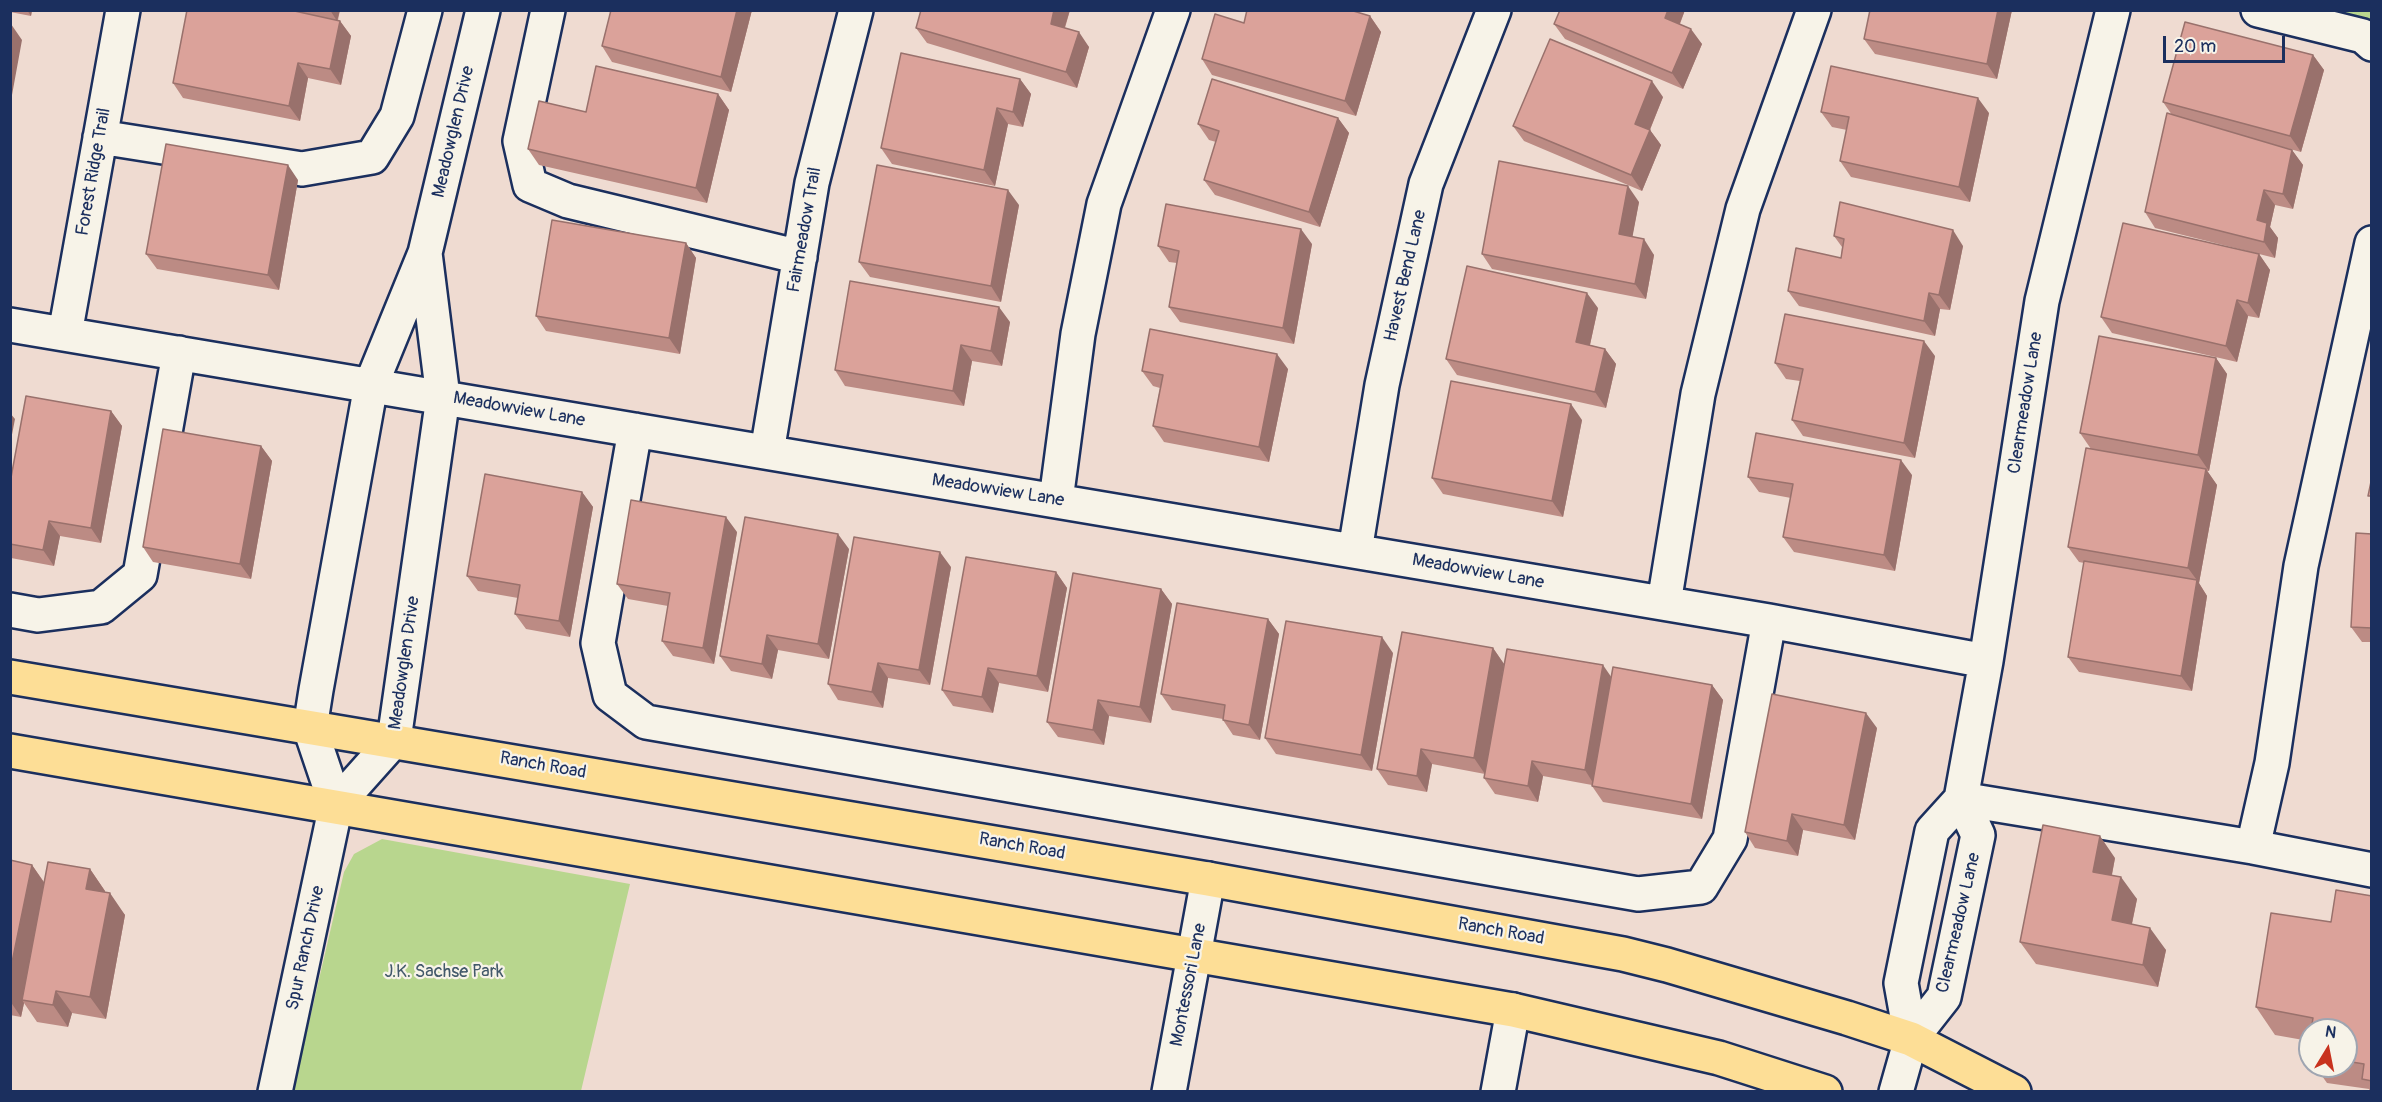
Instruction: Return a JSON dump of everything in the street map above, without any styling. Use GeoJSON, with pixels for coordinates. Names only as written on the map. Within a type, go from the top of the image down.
{"type":"FeatureCollection","features":[{"type":"Feature","properties":{"kind":"main road","name":"Ranch Road"},"geometry":{"type":"LineString","coordinates":[[10,677],[1208,879],[1623,954],[1847,1018],[1911,1039],[2014,1092]]}},
{"type":"Feature","properties":{"kind":"main road"},"geometry":{"type":"LineString","coordinates":[[10,751],[336,805],[1513,1010],[1719,1058],[1825,1092]]}},
{"type":"Feature","properties":{"kind":"street","name":"Forest Ridge Trail"},"geometry":{"type":"LineString","coordinates":[[65,334],[123,10]]}},
{"type":"Feature","properties":{"kind":"street"},"geometry":{"type":"LineString","coordinates":[[100,137],[302,169],[372,157],[397,116],[424,10]]}},
{"type":"Feature","properties":{"kind":"street","name":"Meadowglen Drive"},"geometry":{"type":"LineString","coordinates":[[425,254],[443,397],[394,740],[336,805],[310,728],[371,385],[425,254],[483,10]]}},
{"type":"Feature","properties":{"kind":"street"},"geometry":{"type":"LineString","coordinates":[[548,10],[520,141],[530,185],[568,201],[800,257]]}},
{"type":"Feature","properties":{"kind":"street","name":"Fairmeadow Trail"},"geometry":{"type":"LineString","coordinates":[[767,452],[812,183],[856,10]]}},
{"type":"Feature","properties":{"kind":"street"},"geometry":{"type":"LineString","coordinates":[[1056,501],[1078,334],[1104,204],[1173,10]]}},
{"type":"Feature","properties":{"kind":"street","name":"Havest Bend Lane"},"geometry":{"type":"LineString","coordinates":[[1355,551],[1382,385],[1426,184],[1494,10]]}},
{"type":"Feature","properties":{"kind":"street"},"geometry":{"type":"LineString","coordinates":[[1664,603],[1698,394],[1743,209],[1814,10]]}},
{"type":"Feature","properties":{"kind":"street","name":"Clearmeadow Lane"},"geometry":{"type":"LineString","coordinates":[[1911,1039],[1901,983],[1932,831],[1961,800],[1986,661],[2042,301],[2113,10]]}},
{"type":"Feature","properties":{"kind":"street"},"geometry":{"type":"LineString","coordinates":[[2258,10],[2363,36],[2372,44]]}},
{"type":"Feature","properties":{"kind":"street"},"geometry":{"type":"LineString","coordinates":[[2253,847],[2272,763],[2301,566],[2372,243]]}},
{"type":"Feature","properties":{"kind":"street","name":"Meadowview Lane"},"geometry":{"type":"LineString","coordinates":[[10,325],[1664,603],[1986,661]]}},
{"type":"Feature","properties":{"kind":"street"},"geometry":{"type":"LineString","coordinates":[[10,610],[38,615],[100,607],[140,575],[179,353]]}},
{"type":"Feature","properties":{"kind":"street"},"geometry":{"type":"LineString","coordinates":[[635,430],[598,643],[610,694],[646,722],[1626,892],[1638,894],[1701,887],[1730,839],[1769,621]]}},
{"type":"Feature","properties":{"kind":"street"},"geometry":{"type":"LineString","coordinates":[[1961,800],[2253,847],[2372,870]]}},
{"type":"Feature","properties":{"kind":"street","name":"Clearmeadow Lane"},"geometry":{"type":"LineString","coordinates":[[1896,1092],[1911,1039],[1944,998],[1978,835],[1961,800]]}},
{"type":"Feature","properties":{"kind":"street","name":"Spur Ranch Drive"},"geometry":{"type":"LineString","coordinates":[[275,1092],[336,805]]}},
{"type":"Feature","properties":{"kind":"street","name":"Montessori Lane"},"geometry":{"type":"LineString","coordinates":[[1169,1092],[1208,879]]}},
{"type":"Feature","properties":{"kind":"street"},"geometry":{"type":"LineString","coordinates":[[1498,1092],[1513,1010]]}},
{"type":"Feature","properties":{"kind":"green space"},"geometry":{"type":"Polygon","coordinates":[[[2312,11],[2371,11],[2371,25],[2312,11]]]}},
{"type":"Feature","properties":{"kind":"green space","name":"J.K. Sachse Park"},"geometry":{"type":"Polygon","coordinates":[[[382,839],[630,884],[581,1091],[293,1091],[344,872],[354,854],[382,839]]]}},
{"type":"Feature","properties":{"kind":"building"},"geometry":{"type":"Polygon","coordinates":[[[187,10],[290,10],[340,21],[330,69],[298,63],[289,106],[173,83],[187,10]]]}},
{"type":"Feature","properties":{"kind":"building"},"geometry":{"type":"Polygon","coordinates":[[[611,10],[737,10],[721,77],[602,46],[611,10]]]}},
{"type":"Feature","properties":{"kind":"building"},"geometry":{"type":"Polygon","coordinates":[[[921,10],[1054,10],[1051,24],[1079,32],[1066,72],[916,28],[921,10]]]}},
{"type":"Feature","properties":{"kind":"building"},"geometry":{"type":"Polygon","coordinates":[[[1247,10],[1350,10],[1370,16],[1345,101],[1202,59],[1215,14],[1244,23],[1247,10]]]}},
{"type":"Feature","properties":{"kind":"building"},"geometry":{"type":"Polygon","coordinates":[[[1560,10],[1668,10],[1665,18],[1691,29],[1672,73],[1554,24],[1560,10]]]}},
{"type":"Feature","properties":{"kind":"building"},"geometry":{"type":"Polygon","coordinates":[[[1870,10],[1998,10],[1987,64],[1864,39],[1870,10]]]}},
{"type":"Feature","properties":{"kind":"building"},"geometry":{"type":"Polygon","coordinates":[[[2185,22],[2313,55],[2290,136],[2163,102],[2185,22]]]}},
{"type":"Feature","properties":{"kind":"building"},"geometry":{"type":"Polygon","coordinates":[[[1550,39],[1652,81],[1635,124],[1650,130],[1631,175],[1513,126],[1550,39]]]}},
{"type":"Feature","properties":{"kind":"building"},"geometry":{"type":"Polygon","coordinates":[[[901,53],[1020,79],[1013,112],[997,108],[984,170],[881,148],[901,53]]]}},
{"type":"Feature","properties":{"kind":"building"},"geometry":{"type":"Polygon","coordinates":[[[596,66],[718,94],[696,188],[528,149],[539,101],[586,112],[596,66]]]}},
{"type":"Feature","properties":{"kind":"building"},"geometry":{"type":"Polygon","coordinates":[[[1831,66],[1978,98],[1959,187],[1840,161],[1849,117],[1821,112],[1831,66]]]}},
{"type":"Feature","properties":{"kind":"building"},"geometry":{"type":"Polygon","coordinates":[[[1212,79],[1338,118],[1309,212],[1204,180],[1219,131],[1198,124],[1212,79]]]}},
{"type":"Feature","properties":{"kind":"building"},"geometry":{"type":"Polygon","coordinates":[[[2167,113],[2292,150],[2283,194],[2264,190],[2257,220],[2267,223],[2264,242],[2145,212],[2167,113]]]}},
{"type":"Feature","properties":{"kind":"building"},"geometry":{"type":"Polygon","coordinates":[[[166,144],[288,165],[268,275],[146,254],[166,144]]]}},
{"type":"Feature","properties":{"kind":"building"},"geometry":{"type":"Polygon","coordinates":[[[1499,161],[1628,186],[1619,234],[1644,239],[1635,284],[1482,254],[1499,161]]]}},
{"type":"Feature","properties":{"kind":"building"},"geometry":{"type":"Polygon","coordinates":[[[877,165],[1008,190],[991,286],[859,262],[877,165]]]}},
{"type":"Feature","properties":{"kind":"building"},"geometry":{"type":"Polygon","coordinates":[[[1840,202],[1953,230],[1939,295],[1929,293],[1924,321],[1788,291],[1796,248],[1841,258],[1844,239],[1834,236],[1840,202]]]}},
{"type":"Feature","properties":{"kind":"building"},"geometry":{"type":"Polygon","coordinates":[[[1166,204],[1301,229],[1283,328],[1169,307],[1179,251],[1158,246],[1166,204]]]}},
{"type":"Feature","properties":{"kind":"building"},"geometry":{"type":"Polygon","coordinates":[[[552,220],[686,243],[669,338],[536,316],[552,220]]]}},
{"type":"Feature","properties":{"kind":"building"},"geometry":{"type":"Polygon","coordinates":[[[2123,223],[2259,254],[2248,303],[2237,300],[2226,346],[2101,317],[2123,223]]]}},
{"type":"Feature","properties":{"kind":"building"},"geometry":{"type":"Polygon","coordinates":[[[1467,266],[1587,293],[1576,342],[1605,349],[1595,392],[1446,359],[1467,266]]]}},
{"type":"Feature","properties":{"kind":"building"},"geometry":{"type":"Polygon","coordinates":[[[850,281],[999,307],[991,351],[961,345],[953,391],[835,370],[850,281]]]}},
{"type":"Feature","properties":{"kind":"building"},"geometry":{"type":"Polygon","coordinates":[[[1785,314],[1924,341],[1904,443],[1792,420],[1803,369],[1775,363],[1785,314]]]}},
{"type":"Feature","properties":{"kind":"building"},"geometry":{"type":"Polygon","coordinates":[[[1150,329],[1277,354],[1259,447],[1153,426],[1163,375],[1142,371],[1150,329]]]}},
{"type":"Feature","properties":{"kind":"building"},"geometry":{"type":"Polygon","coordinates":[[[2099,336],[2216,358],[2198,455],[2080,433],[2099,336]]]}},
{"type":"Feature","properties":{"kind":"building"},"geometry":{"type":"Polygon","coordinates":[[[1451,381],[1571,404],[1552,501],[1432,478],[1451,381]]]}},
{"type":"Feature","properties":{"kind":"building"},"geometry":{"type":"Polygon","coordinates":[[[26,396],[111,411],[91,528],[49,521],[43,550],[10,544],[10,483],[26,396]]]}},
{"type":"Feature","properties":{"kind":"building"},"geometry":{"type":"Polygon","coordinates":[[[163,429],[261,446],[240,564],[143,547],[163,429]]]}},
{"type":"Feature","properties":{"kind":"building"},"geometry":{"type":"Polygon","coordinates":[[[1756,433],[1901,460],[1884,555],[1783,537],[1793,484],[1748,477],[1756,433]]]}},
{"type":"Feature","properties":{"kind":"building"},"geometry":{"type":"Polygon","coordinates":[[[2086,448],[2206,469],[2188,568],[2068,547],[2086,448]]]}},
{"type":"Feature","properties":{"kind":"building"},"geometry":{"type":"Polygon","coordinates":[[[485,474],[582,492],[559,621],[515,614],[520,585],[467,576],[485,474]]]}},
{"type":"Feature","properties":{"kind":"building"},"geometry":{"type":"Polygon","coordinates":[[[2372,477],[2372,496],[2368,496],[2372,477]]]}},
{"type":"Feature","properties":{"kind":"building"},"geometry":{"type":"Polygon","coordinates":[[[631,500],[726,517],[703,648],[662,641],[670,593],[617,584],[631,500]]]}},
{"type":"Feature","properties":{"kind":"building"},"geometry":{"type":"Polygon","coordinates":[[[745,517],[838,534],[818,644],[767,635],[762,664],[720,656],[745,517]]]}},
{"type":"Feature","properties":{"kind":"building"},"geometry":{"type":"Polygon","coordinates":[[[2356,533],[2372,534],[2372,628],[2351,627],[2356,533]]]}},
{"type":"Feature","properties":{"kind":"building"},"geometry":{"type":"Polygon","coordinates":[[[854,537],[940,552],[919,670],[878,663],[872,692],[828,684],[854,537]]]}},
{"type":"Feature","properties":{"kind":"building"},"geometry":{"type":"Polygon","coordinates":[[[966,557],[1056,572],[1037,676],[988,668],[982,697],[942,690],[966,557]]]}},
{"type":"Feature","properties":{"kind":"building"},"geometry":{"type":"Polygon","coordinates":[[[2084,561],[2197,580],[2181,676],[2068,657],[2084,561]]]}},
{"type":"Feature","properties":{"kind":"building"},"geometry":{"type":"Polygon","coordinates":[[[1073,573],[1161,589],[1140,707],[1098,700],[1093,730],[1047,722],[1073,573]]]}},
{"type":"Feature","properties":{"kind":"building"},"geometry":{"type":"Polygon","coordinates":[[[1177,603],[1268,619],[1249,725],[1223,720],[1225,705],[1161,694],[1177,603]]]}},
{"type":"Feature","properties":{"kind":"building"},"geometry":{"type":"Polygon","coordinates":[[[1286,621],[1382,637],[1361,755],[1265,738],[1286,621]]]}},
{"type":"Feature","properties":{"kind":"building"},"geometry":{"type":"Polygon","coordinates":[[[1402,632],[1493,648],[1474,758],[1421,749],[1417,776],[1377,769],[1402,632]]]}},
{"type":"Feature","properties":{"kind":"building"},"geometry":{"type":"Polygon","coordinates":[[[1507,649],[1603,665],[1585,770],[1532,761],[1528,786],[1484,778],[1507,649]]]}},
{"type":"Feature","properties":{"kind":"building"},"geometry":{"type":"Polygon","coordinates":[[[1613,667],[1712,685],[1691,804],[1592,786],[1613,667]]]}},
{"type":"Feature","properties":{"kind":"building"},"geometry":{"type":"Polygon","coordinates":[[[1772,694],[1866,713],[1844,825],[1792,814],[1787,841],[1745,832],[1772,694]]]}},
{"type":"Feature","properties":{"kind":"building"},"geometry":{"type":"Polygon","coordinates":[[[2043,825],[2100,836],[2093,872],[2121,877],[2112,920],[2150,928],[2143,965],[2020,942],[2043,825]]]}},
{"type":"Feature","properties":{"kind":"building"},"geometry":{"type":"Polygon","coordinates":[[[10,860],[32,865],[10,972],[10,860]]]}},
{"type":"Feature","properties":{"kind":"building"},"geometry":{"type":"Polygon","coordinates":[[[48,862],[90,869],[86,889],[110,893],[90,997],[56,991],[53,1005],[22,1000],[48,862]]]}},
{"type":"Feature","properties":{"kind":"building"},"geometry":{"type":"Polygon","coordinates":[[[2336,890],[2372,896],[2372,1081],[2362,1079],[2364,1064],[2358,1063],[2358,1018],[2313,1018],[2256,1007],[2271,913],[2331,922],[2336,890]]]}}]}
